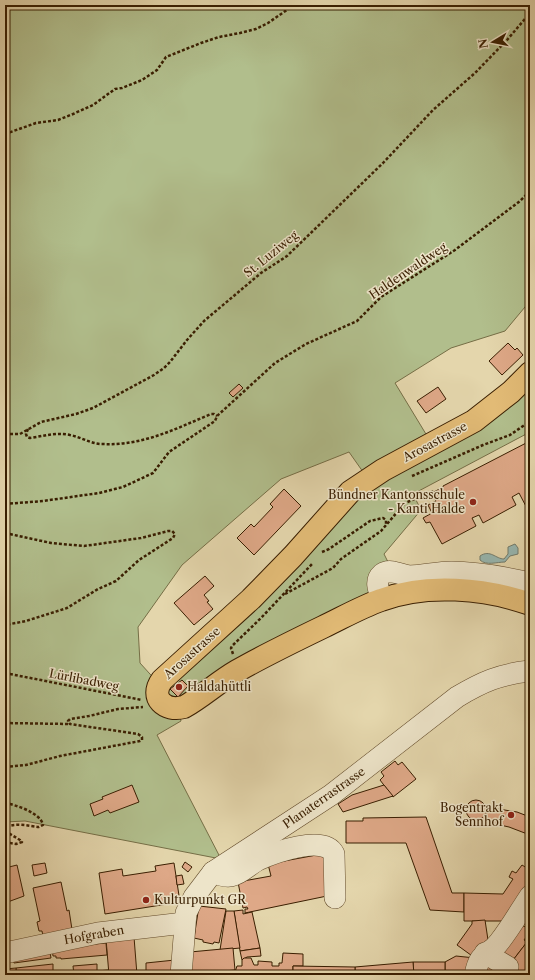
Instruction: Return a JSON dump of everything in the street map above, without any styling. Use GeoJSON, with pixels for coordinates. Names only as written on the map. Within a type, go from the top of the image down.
{"type":"FeatureCollection","features":[{"type":"Feature","properties":{"kind":"main road","name":"Arosastrasse"},"geometry":{"type":"LineString","coordinates":[[157,701],[157,689],[162,680],[260,590],[350,492],[358,485],[382,470],[474,421],[511,392],[530,373]]}},
{"type":"Feature","properties":{"kind":"main road"},"geometry":{"type":"LineString","coordinates":[[157,701],[172,709],[184,707],[221,681],[267,654],[382,599],[404,593],[422,590],[450,589],[493,594],[530,604]]}},
{"type":"Feature","properties":{"kind":"street"},"geometry":{"type":"LineString","coordinates":[[382,599],[378,588],[378,581],[382,574],[388,572],[411,576],[442,572],[470,572],[530,583]]}},
{"type":"Feature","properties":{"kind":"street","name":"Planaterrastrasse"},"geometry":{"type":"LineString","coordinates":[[180,975],[184,923],[189,905],[213,872],[331,795],[457,697],[476,685],[491,679],[530,671]]}},
{"type":"Feature","properties":{"kind":"street"},"geometry":{"type":"LineString","coordinates":[[213,872],[221,876],[232,876],[257,860],[285,849],[306,846],[323,846],[330,849],[334,854],[335,898]]}},
{"type":"Feature","properties":{"kind":"street"},"geometry":{"type":"LineString","coordinates":[[476,975],[479,960],[485,953],[501,941],[530,896]]}},
{"type":"Feature","properties":{"kind":"street","name":"Hofgraben"},"geometry":{"type":"LineString","coordinates":[[5,953],[98,932],[184,923]]}},
{"type":"Feature","properties":{"kind":"street"},"geometry":{"type":"LineString","coordinates":[[485,953],[508,967]]}},
{"type":"Feature","properties":{"kind":"path"},"geometry":{"type":"LineString","coordinates":[[5,134],[36,123],[58,120],[73,114],[93,105],[115,89],[122,88],[142,80],[157,70],[166,57],[219,37],[245,33],[256,29],[294,5]]}},
{"type":"Feature","properties":{"kind":"path","name":"St. Luziweg"},"geometry":{"type":"LineString","coordinates":[[5,434],[20,434],[41,422],[76,414],[94,408],[164,368],[204,321],[261,272],[287,256],[383,163],[433,110],[475,73],[507,40],[530,13]]}},
{"type":"Feature","properties":{"kind":"path","name":"Haldenwaldweg"},"geometry":{"type":"LineString","coordinates":[[5,504],[43,501],[99,493],[123,487],[153,473],[169,452],[215,420],[217,416],[275,363],[306,344],[357,321],[381,297],[455,250],[530,191]]}},
{"type":"Feature","properties":{"kind":"path"},"geometry":{"type":"LineString","coordinates":[[28,429],[26,434],[27,437],[30,438],[49,434],[68,434],[96,444],[123,444],[150,439],[211,414],[217,416]]}},
{"type":"Feature","properties":{"kind":"path"},"geometry":{"type":"LineString","coordinates":[[411,477],[483,445],[510,435],[526,424],[530,418]]}},
{"type":"Feature","properties":{"kind":"path"},"geometry":{"type":"LineString","coordinates":[[271,601],[333,568],[340,560],[379,533],[405,503],[434,492]]}},
{"type":"Feature","properties":{"kind":"path"},"geometry":{"type":"LineString","coordinates":[[321,552],[329,549],[374,519],[383,518],[386,520],[386,524]]}},
{"type":"Feature","properties":{"kind":"path"},"geometry":{"type":"LineString","coordinates":[[5,533],[51,543],[84,546],[147,537],[168,531],[172,531],[175,534],[173,538],[139,560],[116,581],[98,589],[67,608],[26,621],[5,625]]}},
{"type":"Feature","properties":{"kind":"path"},"geometry":{"type":"LineString","coordinates":[[319,555],[325,547]]}},
{"type":"Feature","properties":{"kind":"path"},"geometry":{"type":"LineString","coordinates":[[233,654],[231,647],[249,627],[283,595],[316,559]]}},
{"type":"Feature","properties":{"kind":"path","name":"Lürlibadweg"},"geometry":{"type":"LineString","coordinates":[[5,673],[157,701]]}},
{"type":"Feature","properties":{"kind":"path"},"geometry":{"type":"LineString","coordinates":[[70,724],[68,721],[70,719],[118,709],[142,707],[157,701]]}},
{"type":"Feature","properties":{"kind":"path"},"geometry":{"type":"LineString","coordinates":[[5,723],[70,724],[142,736],[140,741],[131,744],[103,747],[26,765],[5,767]]}},
{"type":"Feature","properties":{"kind":"path"},"geometry":{"type":"LineString","coordinates":[[5,803],[17,806],[33,814],[41,819],[43,825],[39,827],[9,825],[5,829],[22,842],[16,844],[5,842]]}},
{"type":"Feature","properties":{"kind":"green space"},"geometry":{"type":"Polygon","coordinates":[[[5,5],[530,5],[530,301],[505,331],[451,348],[395,383],[432,444],[530,376],[530,432],[413,494],[421,510],[384,554],[388,562],[378,588],[178,708],[181,721],[157,735],[221,859],[25,821],[5,822],[5,5]],[[349,452],[281,479],[182,565],[138,627],[140,663],[159,684],[368,479],[349,452]]]}},
{"type":"Feature","properties":{"kind":"water"},"geometry":{"type":"Polygon","coordinates":[[[515,544],[518,548],[518,554],[510,556],[505,562],[485,563],[480,560],[480,556],[484,554],[490,554],[504,559],[508,554],[508,547],[515,544]]]}},
{"type":"Feature","properties":{"kind":"building"},"geometry":{"type":"Polygon","coordinates":[[[508,343],[515,350],[517,348],[523,355],[502,375],[489,361],[508,343]]]}},
{"type":"Feature","properties":{"kind":"building"},"geometry":{"type":"Polygon","coordinates":[[[239,384],[243,388],[233,397],[229,393],[239,384]]]}},
{"type":"Feature","properties":{"kind":"building"},"geometry":{"type":"Polygon","coordinates":[[[438,387],[446,399],[426,413],[417,401],[438,387]]]}},
{"type":"Feature","properties":{"kind":"building"},"geometry":{"type":"Polygon","coordinates":[[[530,441],[530,514],[519,493],[512,497],[516,505],[483,523],[479,515],[472,518],[476,526],[442,544],[430,522],[426,523],[423,518],[432,513],[428,505],[436,501],[432,493],[530,441]]]}},
{"type":"Feature","properties":{"kind":"building"},"geometry":{"type":"Polygon","coordinates":[[[284,489],[301,506],[254,555],[237,538],[251,524],[254,527],[273,507],[270,504],[284,489]]]}},
{"type":"Feature","properties":{"kind":"building"},"geometry":{"type":"Polygon","coordinates":[[[205,576],[214,586],[204,595],[209,601],[207,602],[213,609],[194,625],[174,603],[205,576]]]}},
{"type":"Feature","properties":{"kind":"building","name":"Haldahüttli"},"geometry":{"type":"Polygon","coordinates":[[[182,680],[188,686],[178,697],[170,689],[182,680]]]}},
{"type":"Feature","properties":{"kind":"building"},"geometry":{"type":"Polygon","coordinates":[[[395,761],[398,765],[402,762],[416,779],[393,797],[380,780],[384,776],[381,772],[395,761]]]}},
{"type":"Feature","properties":{"kind":"building"},"geometry":{"type":"Polygon","coordinates":[[[132,785],[139,802],[110,813],[108,810],[94,816],[90,804],[103,799],[102,797],[132,785]]]}},
{"type":"Feature","properties":{"kind":"building"},"geometry":{"type":"Polygon","coordinates":[[[384,785],[393,796],[343,812],[338,804],[352,795],[384,785]]]}},
{"type":"Feature","properties":{"kind":"building"},"geometry":{"type":"Polygon","coordinates":[[[476,800],[483,803],[486,810],[483,817],[476,820],[469,817],[466,810],[469,803],[476,800]]]}},
{"type":"Feature","properties":{"kind":"building"},"geometry":{"type":"Polygon","coordinates":[[[486,807],[517,812],[530,817],[530,835],[500,825],[480,824],[478,820],[486,814],[486,807]]]}},
{"type":"Feature","properties":{"kind":"building"},"geometry":{"type":"Polygon","coordinates":[[[426,817],[452,893],[464,893],[464,912],[430,910],[406,843],[346,843],[346,821],[363,821],[363,818],[426,817]]]}},
{"type":"Feature","properties":{"kind":"building"},"geometry":{"type":"Polygon","coordinates":[[[322,854],[328,867],[327,896],[245,913],[245,909],[248,909],[247,907],[243,908],[238,882],[271,876],[268,864],[322,854]]]}},
{"type":"Feature","properties":{"kind":"building"},"geometry":{"type":"Polygon","coordinates":[[[185,862],[192,867],[188,872],[182,867],[185,862]]]}},
{"type":"Feature","properties":{"kind":"building"},"geometry":{"type":"Polygon","coordinates":[[[45,863],[47,873],[34,876],[32,865],[45,863]]]}},
{"type":"Feature","properties":{"kind":"building"},"geometry":{"type":"Polygon","coordinates":[[[174,863],[180,902],[105,914],[99,873],[122,869],[123,876],[156,871],[155,866],[174,863]]]}},
{"type":"Feature","properties":{"kind":"building"},"geometry":{"type":"Polygon","coordinates":[[[17,865],[24,896],[5,903],[5,868],[17,865]]]}},
{"type":"Feature","properties":{"kind":"building"},"geometry":{"type":"Polygon","coordinates":[[[522,865],[530,870],[530,893],[510,921],[464,921],[464,893],[503,894],[513,879],[509,877],[512,871],[516,873],[522,865]]]}},
{"type":"Feature","properties":{"kind":"building"},"geometry":{"type":"Polygon","coordinates":[[[182,875],[184,884],[177,885],[176,876],[182,875]]]}},
{"type":"Feature","properties":{"kind":"building"},"geometry":{"type":"Polygon","coordinates":[[[61,882],[67,911],[69,910],[73,936],[44,942],[42,931],[39,931],[37,922],[40,921],[33,888],[61,882]]]}},
{"type":"Feature","properties":{"kind":"building"},"geometry":{"type":"Polygon","coordinates":[[[199,906],[226,909],[219,943],[214,942],[213,944],[203,942],[203,940],[194,938],[199,906]]]}},
{"type":"Feature","properties":{"kind":"building"},"geometry":{"type":"Polygon","coordinates":[[[243,910],[243,914],[252,912],[260,948],[240,951],[234,911],[243,910]]]}},
{"type":"Feature","properties":{"kind":"building"},"geometry":{"type":"Polygon","coordinates":[[[226,911],[234,911],[240,948],[220,950],[226,911]]]}},
{"type":"Feature","properties":{"kind":"building"},"geometry":{"type":"Polygon","coordinates":[[[485,920],[488,940],[475,958],[457,945],[472,924],[472,921],[485,920]]]}},
{"type":"Feature","properties":{"kind":"building"},"geometry":{"type":"Polygon","coordinates":[[[516,924],[530,928],[530,932],[524,940],[527,942],[510,964],[495,955],[516,924]]]}},
{"type":"Feature","properties":{"kind":"building"},"geometry":{"type":"Polygon","coordinates":[[[134,937],[137,975],[109,975],[106,939],[134,937]]]}},
{"type":"Feature","properties":{"kind":"building"},"geometry":{"type":"Polygon","coordinates":[[[527,942],[530,943],[530,975],[523,975],[510,964],[527,942]]]}},
{"type":"Feature","properties":{"kind":"building"},"geometry":{"type":"Polygon","coordinates":[[[106,943],[107,955],[61,959],[53,956],[52,948],[106,943]]]}},
{"type":"Feature","properties":{"kind":"building"},"geometry":{"type":"Polygon","coordinates":[[[49,947],[51,958],[14,963],[12,953],[49,947]]]}},
{"type":"Feature","properties":{"kind":"building"},"geometry":{"type":"Polygon","coordinates":[[[233,948],[235,970],[189,974],[190,952],[233,948]]]}},
{"type":"Feature","properties":{"kind":"building"},"geometry":{"type":"Polygon","coordinates":[[[260,948],[261,956],[247,957],[242,960],[240,951],[260,948]]]}},
{"type":"Feature","properties":{"kind":"building"},"geometry":{"type":"Polygon","coordinates":[[[283,953],[303,954],[303,966],[293,966],[293,975],[234,975],[237,966],[242,966],[242,960],[244,958],[251,958],[254,965],[258,965],[258,961],[272,962],[272,966],[279,966],[279,963],[282,963],[283,953]]]}},
{"type":"Feature","properties":{"kind":"building"},"geometry":{"type":"Polygon","coordinates":[[[456,956],[475,958],[472,975],[445,975],[445,962],[456,956]]]}},
{"type":"Feature","properties":{"kind":"building"},"geometry":{"type":"Polygon","coordinates":[[[486,958],[505,975],[482,975],[486,958]]]}},
{"type":"Feature","properties":{"kind":"building"},"geometry":{"type":"Polygon","coordinates":[[[175,960],[174,974],[146,975],[146,963],[175,960]]]}},
{"type":"Feature","properties":{"kind":"building"},"geometry":{"type":"Polygon","coordinates":[[[413,962],[445,962],[445,975],[414,975],[413,962]]]}},
{"type":"Feature","properties":{"kind":"building"},"geometry":{"type":"Polygon","coordinates":[[[413,962],[414,975],[355,975],[355,967],[413,962]]]}},
{"type":"Feature","properties":{"kind":"building"},"geometry":{"type":"Polygon","coordinates":[[[53,964],[53,975],[16,975],[16,968],[53,964]]]}},
{"type":"Feature","properties":{"kind":"building"},"geometry":{"type":"Polygon","coordinates":[[[97,964],[97,971],[108,970],[109,975],[74,975],[73,966],[97,964]]]}},
{"type":"Feature","properties":{"kind":"building"},"geometry":{"type":"Polygon","coordinates":[[[293,966],[355,967],[355,975],[293,975],[293,966]]]}},
{"type":"Feature","properties":{"kind":"building"},"geometry":{"type":"Polygon","coordinates":[[[16,968],[16,975],[5,975],[5,969],[16,968]]]}},
{"type":"Feature","properties":{"kind":"building"},"geometry":{"type":"Polygon","coordinates":[[[230,971],[230,975],[189,975],[189,974],[230,971]]]}},
{"type":"Feature","properties":{"kind":"place","name":"Bündner Kantonsschule - Kanti Halde"},"geometry":{"type":"Point","coordinates":[473,502]}},
{"type":"Feature","properties":{"kind":"place","name":"Haldahüttli"},"geometry":{"type":"Point","coordinates":[179,687]}},
{"type":"Feature","properties":{"kind":"place","name":"Bogentrakt Sennhof"},"geometry":{"type":"Point","coordinates":[511,815]}},
{"type":"Feature","properties":{"kind":"place","name":"Kulturpunkt GR"},"geometry":{"type":"Point","coordinates":[146,900]}}]}
